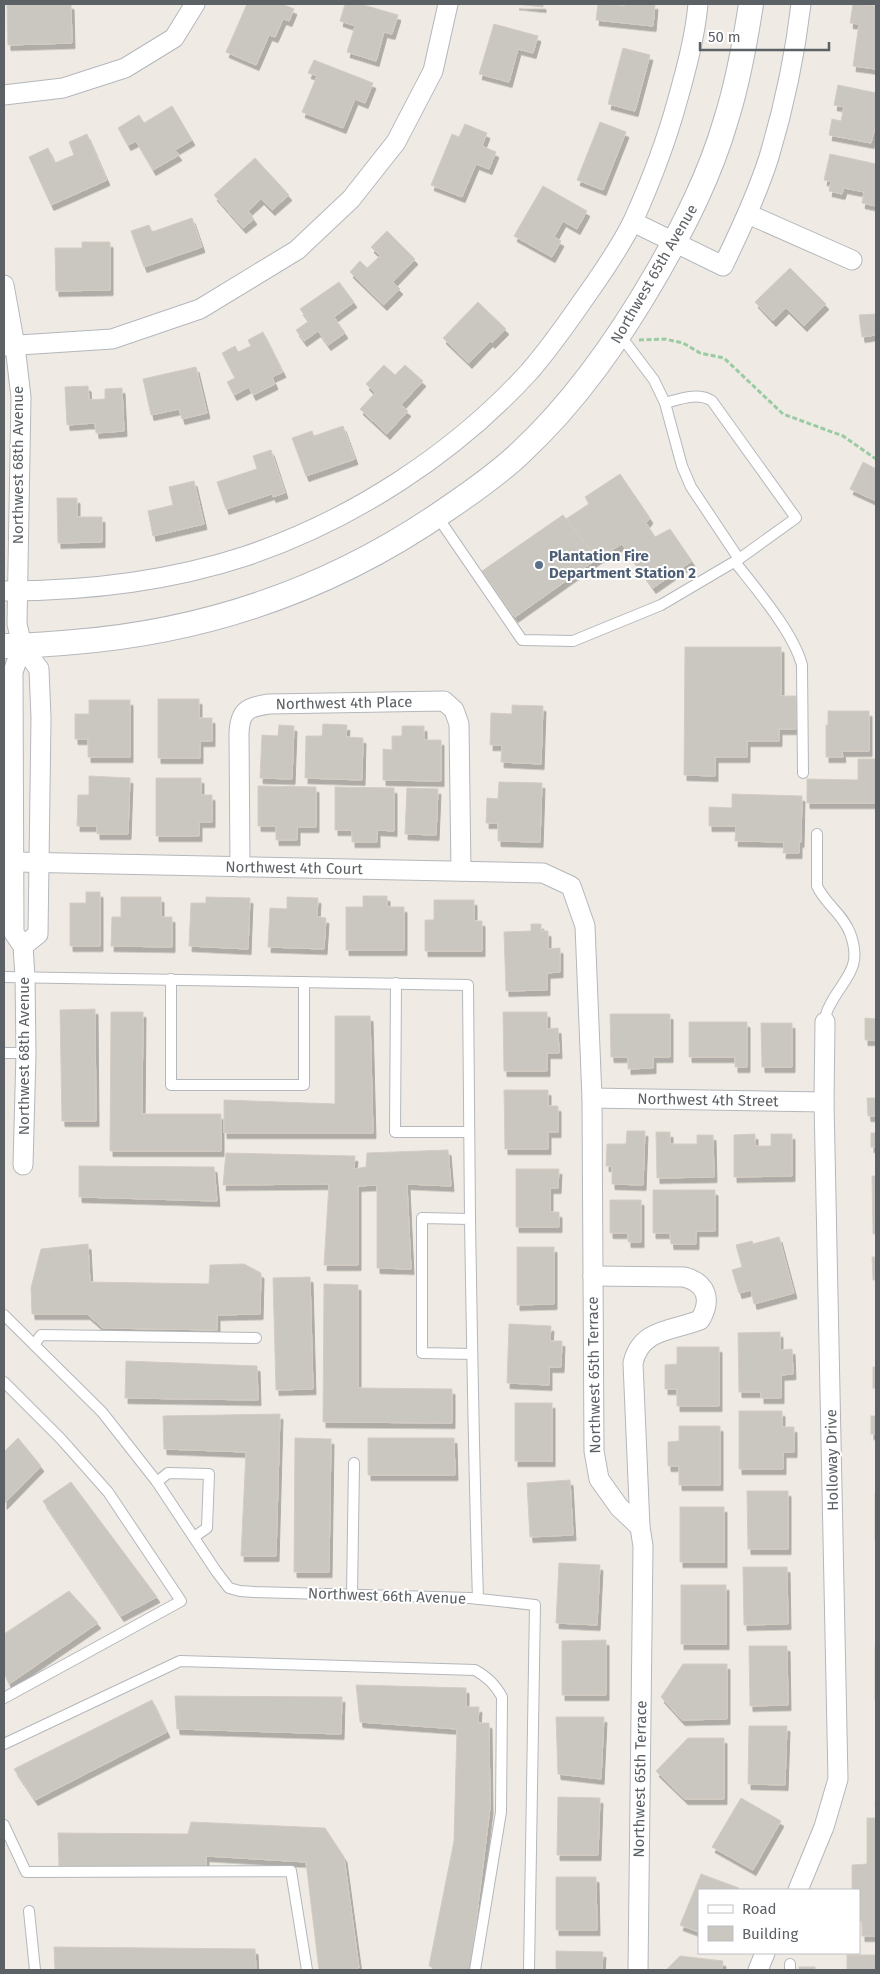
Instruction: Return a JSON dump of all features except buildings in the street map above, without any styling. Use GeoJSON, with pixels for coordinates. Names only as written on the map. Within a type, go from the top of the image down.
{"type":"FeatureCollection","features":[{"type":"Feature","properties":{"kind":"street"},"geometry":{"type":"LineString","coordinates":[[4,95],[63,88],[125,68],[174,38],[195,4]]}},
{"type":"Feature","properties":{"kind":"street"},"geometry":{"type":"LineString","coordinates":[[10,346],[112,339],[200,309],[297,250],[351,199],[396,142],[433,71],[448,4]]}},
{"type":"Feature","properties":{"kind":"street"},"geometry":{"type":"LineString","coordinates":[[10,591],[75,590],[158,579],[236,559],[282,543],[398,483],[474,425],[529,371],[568,323],[633,222],[668,134],[692,40],[698,4]]}},
{"type":"Feature","properties":{"kind":"street","name":"Northwest 65th Avenue"},"geometry":{"type":"LineString","coordinates":[[13,646],[96,640],[173,628],[218,618],[312,585],[354,566],[437,516],[490,478],[519,454],[629,338],[674,242],[701,192],[727,119],[737,81],[751,4]]}},
{"type":"Feature","properties":{"kind":"street"},"geometry":{"type":"LineString","coordinates":[[633,222],[724,266],[748,214],[769,158],[784,102],[796,42],[801,4]]}},
{"type":"Feature","properties":{"kind":"street"},"geometry":{"type":"LineString","coordinates":[[748,214],[852,260]]}},
{"type":"Feature","properties":{"kind":"street","name":"Northwest 68th Avenue"},"geometry":{"type":"LineString","coordinates":[[4,285],[10,346],[21,397],[10,591],[17,624],[13,646],[13,672],[8,717],[14,862],[14,934],[23,946],[25,976],[26,1053],[23,1165]]}},
{"type":"Feature","properties":{"kind":"street","name":"Northwest 68th Avenue"},"geometry":{"type":"LineString","coordinates":[[13,646],[39,669],[41,718],[38,934],[23,946]]}},
{"type":"Feature","properties":{"kind":"street","name":"Northwest 4th Place"},"geometry":{"type":"LineString","coordinates":[[240,867],[238,733],[240,721],[245,711],[268,704],[444,701],[454,710],[459,724],[461,871]]}},
{"type":"Feature","properties":{"kind":"street","name":"Northwest 4th Court"},"geometry":{"type":"LineString","coordinates":[[14,862],[543,873],[571,886]]}},
{"type":"Feature","properties":{"kind":"street","name":"Northwest 65th Terrace"},"geometry":{"type":"LineString","coordinates":[[571,886],[585,926],[592,1098],[594,1451],[599,1479],[619,1507],[640,1527],[643,1546],[638,1970]]}},
{"type":"Feature","properties":{"kind":"street"},"geometry":{"type":"LineString","coordinates":[[4,946],[23,946]]}},
{"type":"Feature","properties":{"kind":"street","name":"Holloway Drive"},"geometry":{"type":"LineString","coordinates":[[798,1889],[824,1826],[838,1779],[824,1102],[825,1022]]}},
{"type":"Feature","properties":{"kind":"street","name":"Northwest 4th Street"},"geometry":{"type":"LineString","coordinates":[[592,1098],[824,1102]]}},
{"type":"Feature","properties":{"kind":"street"},"geometry":{"type":"LineString","coordinates":[[593,1276],[684,1277],[694,1280],[705,1290],[705,1311],[700,1320],[656,1334],[639,1348],[635,1355],[633,1363],[640,1527]]}},
{"type":"Feature","properties":{"kind":"street"},"geometry":{"type":"LineString","coordinates":[[758,1970],[765,1954]]}},
{"type":"Feature","properties":{"kind":"lane"},"geometry":{"type":"LineString","coordinates":[[629,338],[666,403],[682,466],[691,487],[737,561],[798,651],[802,665],[802,773]]}},
{"type":"Feature","properties":{"kind":"lane"},"geometry":{"type":"LineString","coordinates":[[437,516],[522,640],[573,641],[661,605],[737,561],[796,518],[712,401],[697,396],[666,403]]}},
{"type":"Feature","properties":{"kind":"lane"},"geometry":{"type":"LineString","coordinates":[[817,834],[818,886],[821,894],[843,919],[850,933],[854,958],[851,972],[828,1008],[825,1022]]}},
{"type":"Feature","properties":{"kind":"lane"},"geometry":{"type":"LineString","coordinates":[[4,977],[468,985],[472,1354],[478,1599]]}},
{"type":"Feature","properties":{"kind":"lane"},"geometry":{"type":"LineString","coordinates":[[171,979],[171,1085],[304,1085],[304,982]]}},
{"type":"Feature","properties":{"kind":"lane"},"geometry":{"type":"LineString","coordinates":[[396,983],[395,1132],[469,1132]]}},
{"type":"Feature","properties":{"kind":"lane"},"geometry":{"type":"LineString","coordinates":[[4,1053],[26,1053]]}},
{"type":"Feature","properties":{"kind":"lane"},"geometry":{"type":"LineString","coordinates":[[470,1219],[422,1218],[422,1353],[472,1354]]}},
{"type":"Feature","properties":{"kind":"lane","name":"Northwest 66th Avenue"},"geometry":{"type":"LineString","coordinates":[[4,1315],[102,1412],[157,1482],[229,1588],[254,1592],[478,1599],[535,1605],[529,1970]]}},
{"type":"Feature","properties":{"kind":"lane"},"geometry":{"type":"LineString","coordinates":[[34,1345],[41,1335],[256,1338]]}},
{"type":"Feature","properties":{"kind":"lane"},"geometry":{"type":"LineString","coordinates":[[4,1382],[61,1439],[108,1492],[180,1601],[4,1698]]}},
{"type":"Feature","properties":{"kind":"lane"},"geometry":{"type":"LineString","coordinates":[[352,1595],[354,1463]]}},
{"type":"Feature","properties":{"kind":"lane"},"geometry":{"type":"LineString","coordinates":[[157,1482],[168,1473],[209,1474],[207,1528],[194,1537]]}},
{"type":"Feature","properties":{"kind":"lane"},"geometry":{"type":"LineString","coordinates":[[4,1744],[180,1661],[475,1670],[496,1686],[502,1696],[501,1812],[475,1970]]}},
{"type":"Feature","properties":{"kind":"lane"},"geometry":{"type":"LineString","coordinates":[[4,1825],[26,1872],[292,1871],[307,1970]]}},
{"type":"Feature","properties":{"kind":"lane"},"geometry":{"type":"LineString","coordinates":[[29,1912],[35,1970]]}},
{"type":"Feature","properties":{"kind":"path"},"geometry":{"type":"LineString","coordinates":[[629,338],[664,339],[683,343],[700,353],[724,358],[783,414],[843,436],[876,459]]}},
{"type":"Feature","properties":{"kind":"place","name":"Plantation Fire Department Station 2"},"geometry":{"type":"Point","coordinates":[539,565]}}]}
